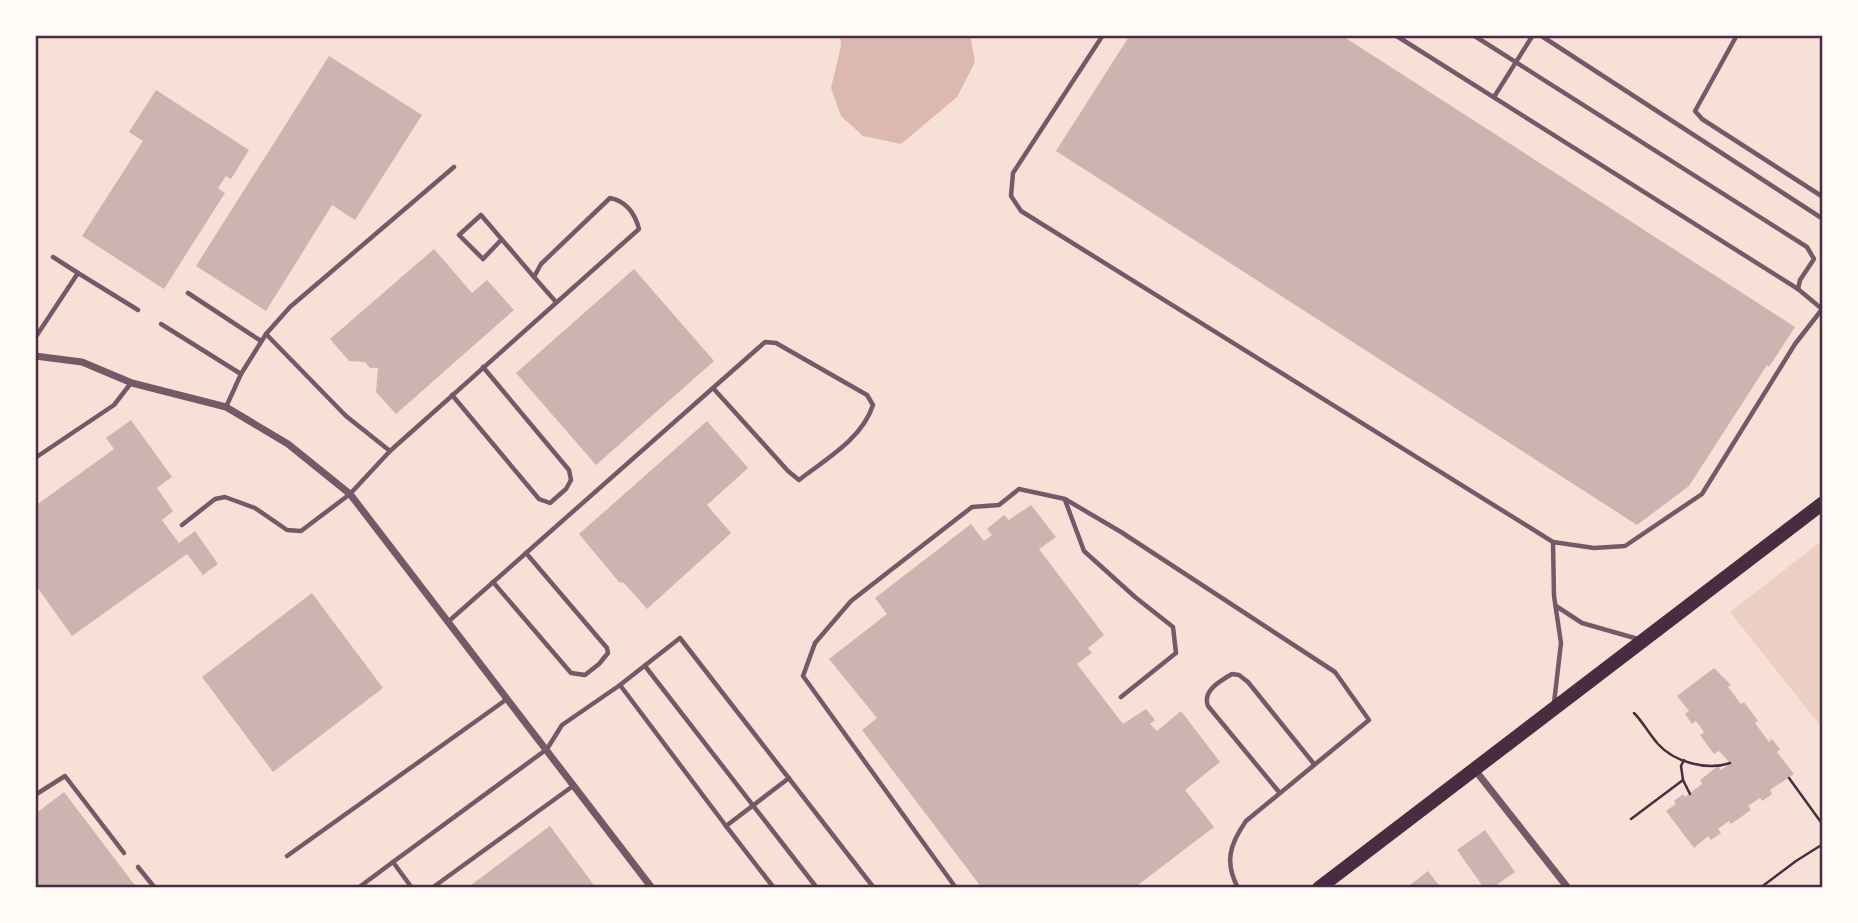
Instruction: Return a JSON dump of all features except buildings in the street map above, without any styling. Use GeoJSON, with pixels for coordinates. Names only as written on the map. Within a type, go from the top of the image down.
{"type":"FeatureCollection","features":[{"type":"Feature","properties":{"kind":"main road"},"geometry":{"type":"LineString","coordinates":[[1319,888],[1823,503]]}},
{"type":"Feature","properties":{"kind":"street"},"geometry":{"type":"LineString","coordinates":[[35,356],[82,362],[132,383],[226,407],[288,444],[350,494],[652,888]]}},
{"type":"Feature","properties":{"kind":"street"},"geometry":{"type":"LineString","coordinates":[[1475,770],[1568,888]]}},
{"type":"Feature","properties":{"kind":"lane"},"geometry":{"type":"LineString","coordinates":[[1103,35],[1013,173],[1011,196],[1021,211],[1553,542],[1594,548],[1625,546],[1702,494],[1795,344],[1823,308],[1798,289],[1395,35]]}},
{"type":"Feature","properties":{"kind":"lane"},"geometry":{"type":"LineString","coordinates":[[1473,35],[1807,247],[1814,259],[1800,280],[1798,289]]}},
{"type":"Feature","properties":{"kind":"lane"},"geometry":{"type":"LineString","coordinates":[[1494,97],[1533,35]]}},
{"type":"Feature","properties":{"kind":"lane"},"geometry":{"type":"LineString","coordinates":[[1540,35],[1823,219]]}},
{"type":"Feature","properties":{"kind":"lane"},"geometry":{"type":"LineString","coordinates":[[1737,35],[1695,111],[1702,119],[1823,197]]}},
{"type":"Feature","properties":{"kind":"lane"},"geometry":{"type":"LineString","coordinates":[[226,407],[240,374],[261,341],[290,307],[454,167]]}},
{"type":"Feature","properties":{"kind":"lane"},"geometry":{"type":"LineString","coordinates":[[182,525],[215,499],[225,497],[254,508],[287,530],[302,531],[350,494],[390,451],[639,229],[635,216],[620,200],[610,198],[541,264],[534,277]]}},
{"type":"Feature","properties":{"kind":"lane"},"geometry":{"type":"LineString","coordinates":[[501,240],[483,259],[459,235],[481,215],[556,302]]}},
{"type":"Feature","properties":{"kind":"lane"},"geometry":{"type":"LineString","coordinates":[[53,257],[138,310]]}},
{"type":"Feature","properties":{"kind":"lane"},"geometry":{"type":"LineString","coordinates":[[35,338],[78,273]]}},
{"type":"Feature","properties":{"kind":"lane"},"geometry":{"type":"LineString","coordinates":[[188,293],[261,341]]}},
{"type":"Feature","properties":{"kind":"lane"},"geometry":{"type":"LineString","coordinates":[[161,324],[240,374]]}},
{"type":"Feature","properties":{"kind":"lane"},"geometry":{"type":"LineString","coordinates":[[266,334],[346,416],[390,451]]}},
{"type":"Feature","properties":{"kind":"lane"},"geometry":{"type":"LineString","coordinates":[[449,621],[765,342],[776,343],[867,395],[873,405],[869,418],[856,435],[799,480],[713,388]]}},
{"type":"Feature","properties":{"kind":"lane"},"geometry":{"type":"LineString","coordinates":[[452,395],[539,499],[550,503],[572,480],[569,470],[484,368]]}},
{"type":"Feature","properties":{"kind":"lane"},"geometry":{"type":"LineString","coordinates":[[35,458],[114,405],[132,383]]}},
{"type":"Feature","properties":{"kind":"lane"},"geometry":{"type":"LineString","coordinates":[[956,888],[803,676],[815,643],[851,601],[972,507],[999,505],[1019,489],[1065,499],[1121,531],[1335,672],[1369,720],[1246,821],[1233,840],[1230,864],[1238,888]]}},
{"type":"Feature","properties":{"kind":"lane"},"geometry":{"type":"LineString","coordinates":[[1065,499],[1084,551],[1173,627],[1176,653],[1121,697]]}},
{"type":"Feature","properties":{"kind":"lane"},"geometry":{"type":"LineString","coordinates":[[1553,542],[1561,643],[1553,711]]}},
{"type":"Feature","properties":{"kind":"lane"},"geometry":{"type":"LineString","coordinates":[[493,582],[571,673],[584,675],[599,664],[608,653],[607,648],[526,553]]}},
{"type":"Feature","properties":{"kind":"lane"},"geometry":{"type":"LineString","coordinates":[[1556,606],[1582,623],[1644,640]]}},
{"type":"Feature","properties":{"kind":"lane"},"geometry":{"type":"LineString","coordinates":[[358,888],[547,749],[562,726],[680,638],[874,888]]}},
{"type":"Feature","properties":{"kind":"lane"},"geometry":{"type":"LineString","coordinates":[[645,666],[817,888]]}},
{"type":"Feature","properties":{"kind":"lane"},"geometry":{"type":"LineString","coordinates":[[1279,792],[1208,706],[1207,694],[1222,680],[1232,674],[1239,675],[1248,682],[1314,764]]}},
{"type":"Feature","properties":{"kind":"lane"},"geometry":{"type":"LineString","coordinates":[[620,685],[774,888]]}},
{"type":"Feature","properties":{"kind":"lane"},"geometry":{"type":"LineString","coordinates":[[287,856],[507,698]]}},
{"type":"Feature","properties":{"kind":"lane"},"geometry":{"type":"LineString","coordinates":[[35,795],[65,776],[124,853]]}},
{"type":"Feature","properties":{"kind":"lane"},"geometry":{"type":"LineString","coordinates":[[726,826],[789,778]]}},
{"type":"Feature","properties":{"kind":"lane"},"geometry":{"type":"LineString","coordinates":[[432,888],[573,785]]}},
{"type":"Feature","properties":{"kind":"lane"},"geometry":{"type":"LineString","coordinates":[[393,862],[412,888]]}},
{"type":"Feature","properties":{"kind":"lane"},"geometry":{"type":"LineString","coordinates":[[138,867],[155,888]]}},
{"type":"Feature","properties":{"kind":"path"},"geometry":{"type":"LineString","coordinates":[[1634,713],[1659,745],[1679,759],[1712,766],[1730,763]]}},
{"type":"Feature","properties":{"kind":"path"},"geometry":{"type":"LineString","coordinates":[[1679,759],[1676,763],[1681,766]]}},
{"type":"Feature","properties":{"kind":"path"},"geometry":{"type":"LineString","coordinates":[[1684,760],[1681,766],[1683,780],[1689,794]]}},
{"type":"Feature","properties":{"kind":"path"},"geometry":{"type":"LineString","coordinates":[[1789,778],[1823,825]]}},
{"type":"Feature","properties":{"kind":"path"},"geometry":{"type":"LineString","coordinates":[[1631,819],[1683,780]]}},
{"type":"Feature","properties":{"kind":"path"},"geometry":{"type":"LineString","coordinates":[[1760,888],[1823,844]]}},
{"type":"Feature","properties":{"kind":"shaded area"},"geometry":{"type":"Polygon","coordinates":[[[840,35],[970,35],[975,62],[957,97],[901,144],[863,136],[841,116],[831,88],[841,46],[840,35]]]}},
{"type":"Feature","properties":{"kind":"shaded area"},"geometry":{"type":"Polygon","coordinates":[[[1823,540],[1823,729],[1730,612],[1823,540]]]}}]}
